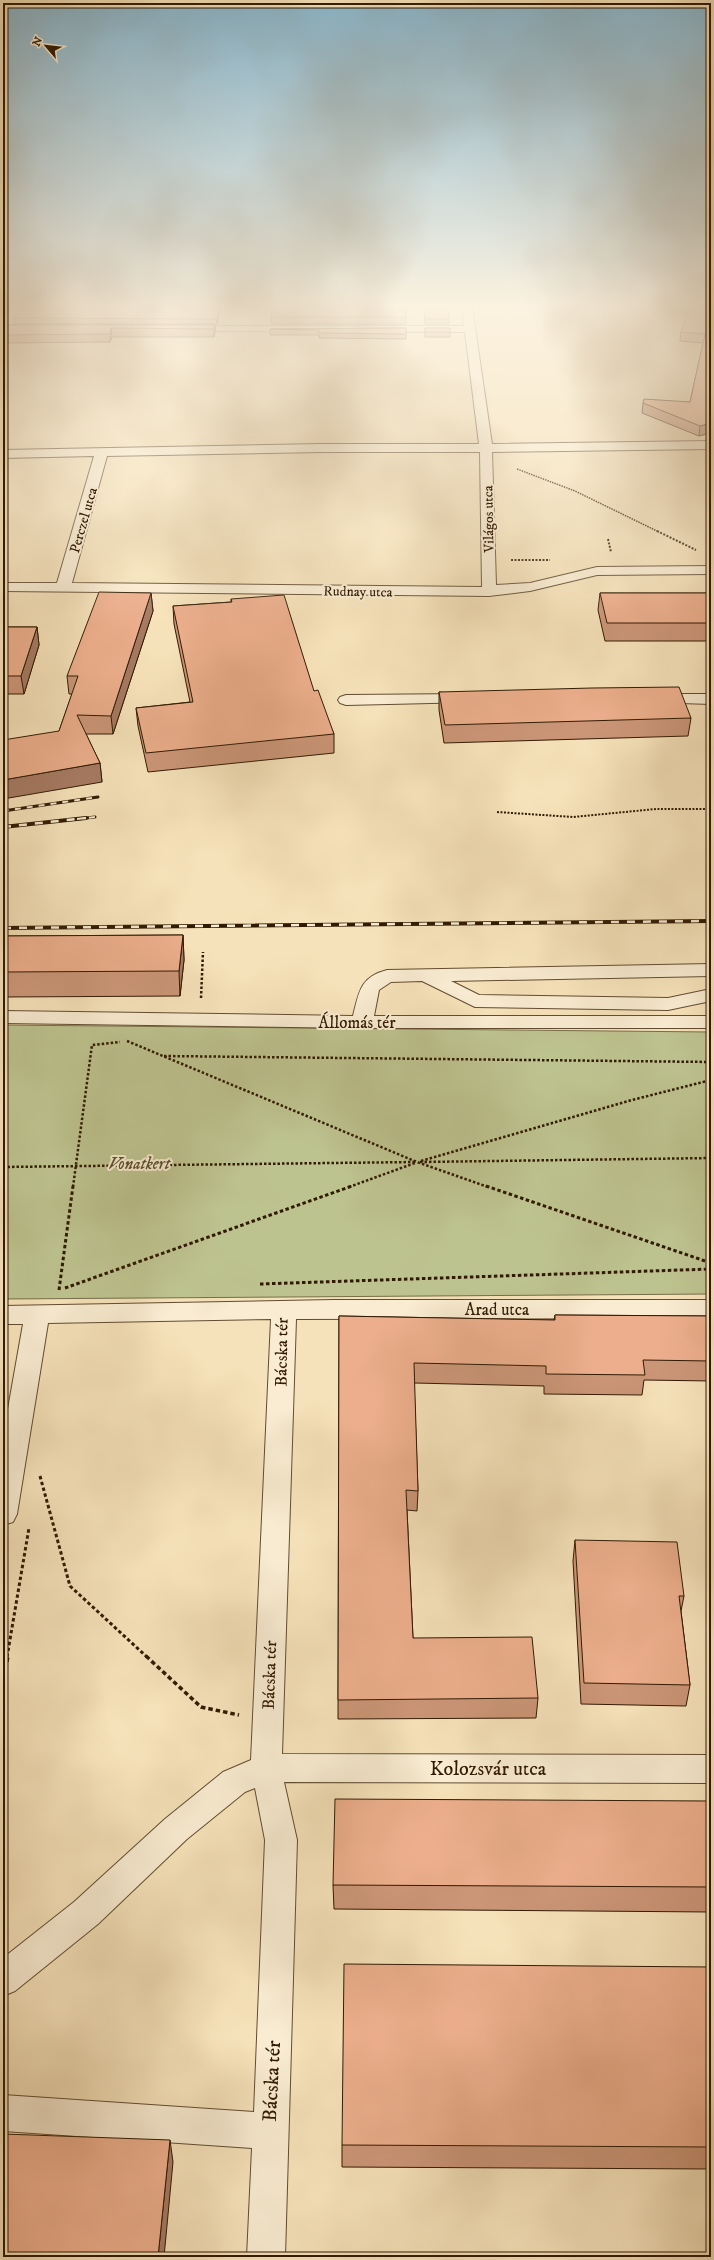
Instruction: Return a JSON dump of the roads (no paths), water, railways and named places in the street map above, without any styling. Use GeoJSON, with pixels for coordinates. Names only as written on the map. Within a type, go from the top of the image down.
{"type":"FeatureCollection","features":[{"type":"Feature","properties":{"kind":"street","name":"Világos utca"},"geometry":{"type":"LineString","coordinates":[[481,412],[486,453],[489,592]]}},
{"type":"Feature","properties":{"kind":"street"},"geometry":{"type":"LineString","coordinates":[[3,454],[102,452],[486,453],[573,448],[711,445]]}},
{"type":"Feature","properties":{"kind":"street","name":"Perczel utca"},"geometry":{"type":"LineString","coordinates":[[64,588],[102,452]]}},
{"type":"Feature","properties":{"kind":"street","name":"Rudnay utca"},"geometry":{"type":"LineString","coordinates":[[3,587],[489,592],[530,587],[597,570],[711,570]]}},
{"type":"Feature","properties":{"kind":"street"},"geometry":{"type":"LineString","coordinates":[[640,699],[711,699]]}},
{"type":"Feature","properties":{"kind":"street"},"geometry":{"type":"LineString","coordinates":[[346,700],[481,700]]}},
{"type":"Feature","properties":{"kind":"street"},"geometry":{"type":"LineString","coordinates":[[362,1022],[370,987],[387,976],[711,970]]}},
{"type":"Feature","properties":{"kind":"street"},"geometry":{"type":"LineString","coordinates":[[426,975],[475,1001],[668,1004],[711,994]]}},
{"type":"Feature","properties":{"kind":"street","name":"Állomás tér"},"geometry":{"type":"LineString","coordinates":[[3,1017],[200,1021],[711,1022]]}},
{"type":"Feature","properties":{"kind":"street","name":"Arad utca"},"geometry":{"type":"LineString","coordinates":[[284,1310],[711,1309]]}},
{"type":"Feature","properties":{"kind":"street","name":"Bácska tér"},"geometry":{"type":"LineString","coordinates":[[3,1315],[284,1310],[266,1768],[281,1840],[270,2131],[3,2113]]}},
{"type":"Feature","properties":{"kind":"street"},"geometry":{"type":"LineString","coordinates":[[3,1514],[47,1315]]}},
{"type":"Feature","properties":{"kind":"street"},"geometry":{"type":"LineString","coordinates":[[3,1979],[86,1913],[176,1829],[234,1782],[266,1768]]}},
{"type":"Feature","properties":{"kind":"street","name":"Kolozsvár utca"},"geometry":{"type":"LineString","coordinates":[[266,1768],[711,1769]]}},
{"type":"Feature","properties":{"kind":"street"},"geometry":{"type":"LineString","coordinates":[[266,2257],[270,2131]]}},
{"type":"Feature","properties":{"kind":"railway"},"geometry":{"type":"LineString","coordinates":[[3,811],[98,797]]}},
{"type":"Feature","properties":{"kind":"railway"},"geometry":{"type":"LineString","coordinates":[[86,818],[95,817]]}},
{"type":"Feature","properties":{"kind":"railway"},"geometry":{"type":"LineString","coordinates":[[3,827],[86,818]]}},
{"type":"Feature","properties":{"kind":"railway"},"geometry":{"type":"LineString","coordinates":[[77,819],[86,818]]}},
{"type":"Feature","properties":{"kind":"railway"},"geometry":{"type":"LineString","coordinates":[[3,928],[711,921]]}},
{"type":"Feature","properties":{"kind":"park label","name":"Vonatkert"},"geometry":{"type":"Point","coordinates":[139,1163]}}]}
